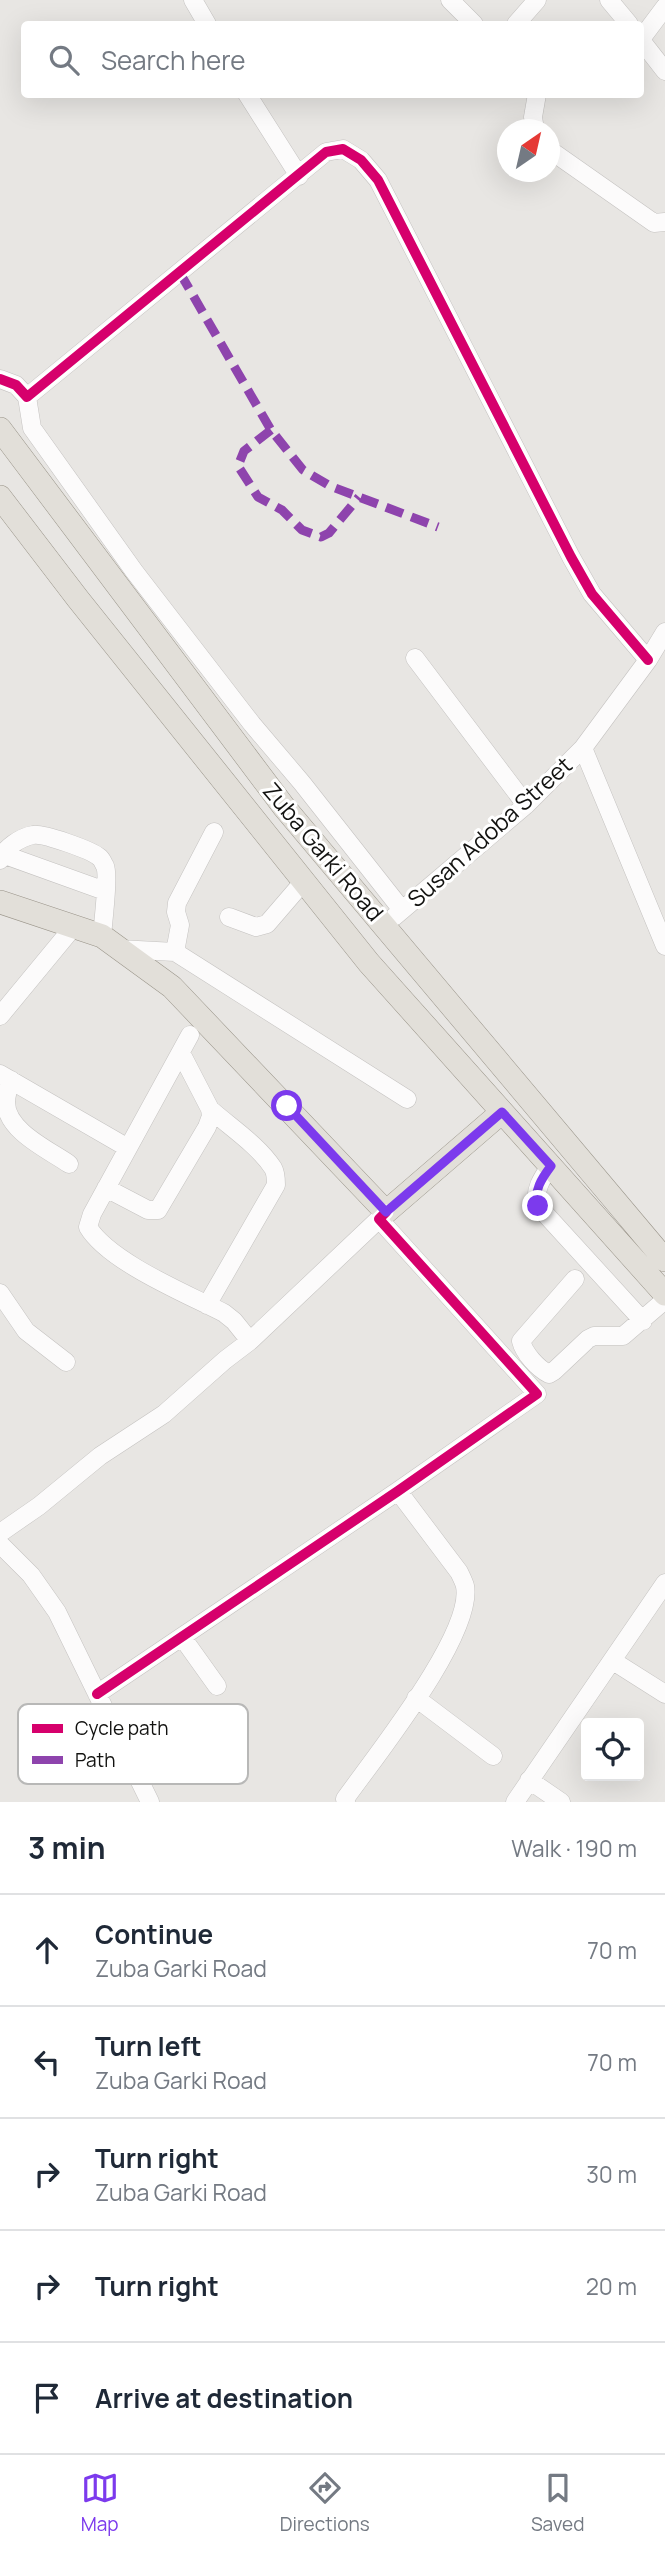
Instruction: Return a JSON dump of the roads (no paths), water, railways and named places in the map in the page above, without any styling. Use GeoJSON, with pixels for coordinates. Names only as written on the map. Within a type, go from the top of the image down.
{"type":"FeatureCollection","features":[{"type":"Feature","properties":{"kind":"main road","name":"Zuba Garki Road"},"geometry":{"type":"LineString","coordinates":[[0,429],[284,807],[665,1260]]}},
{"type":"Feature","properties":{"kind":"main road","name":"Zuba Garki Road"},"geometry":{"type":"LineString","coordinates":[[0,497],[78,599],[369,963],[665,1294]]}},
{"type":"Feature","properties":{"kind":"main road"},"geometry":{"type":"LineString","coordinates":[[0,902],[75,925],[111,942],[172,987],[382,1215],[502,1112]]}},
{"type":"Feature","properties":{"kind":"street"},"geometry":{"type":"LineString","coordinates":[[193,0],[205,21]]}},
{"type":"Feature","properties":{"kind":"street"},"geometry":{"type":"LineString","coordinates":[[450,0],[471,21]]}},
{"type":"Feature","properties":{"kind":"street"},"geometry":{"type":"LineString","coordinates":[[609,0],[626,21]]}},
{"type":"Feature","properties":{"kind":"street"},"geometry":{"type":"LineString","coordinates":[[644,35],[665,8]]}},
{"type":"Feature","properties":{"kind":"street"},"geometry":{"type":"LineString","coordinates":[[644,43],[665,71]]}},
{"type":"Feature","properties":{"kind":"street"},"geometry":{"type":"LineString","coordinates":[[250,98],[299,176]]}},
{"type":"Feature","properties":{"kind":"street"},"geometry":{"type":"LineString","coordinates":[[533,119],[536,98]]}},
{"type":"Feature","properties":{"kind":"street"},"geometry":{"type":"LineString","coordinates":[[27,397],[326,152],[343,149],[361,160],[378,180],[592,594],[648,660]]}},
{"type":"Feature","properties":{"kind":"street"},"geometry":{"type":"LineString","coordinates":[[560,157],[654,223],[665,222]]}},
{"type":"Feature","properties":{"kind":"street"},"geometry":{"type":"LineString","coordinates":[[0,379],[16,385],[27,397],[32,428],[134,572],[402,910]]}},
{"type":"Feature","properties":{"kind":"street","name":"Susan Adoba Street"},"geometry":{"type":"LineString","coordinates":[[384,925],[526,805],[583,748],[648,660],[665,632]]}},
{"type":"Feature","properties":{"kind":"street"},"geometry":{"type":"LineString","coordinates":[[415,658],[526,805]]}},
{"type":"Feature","properties":{"kind":"street"},"geometry":{"type":"LineString","coordinates":[[583,748],[665,946]]}},
{"type":"Feature","properties":{"kind":"street"},"geometry":{"type":"LineString","coordinates":[[175,952],[180,925],[176,912],[177,903],[214,832]]}},
{"type":"Feature","properties":{"kind":"street"},"geometry":{"type":"LineString","coordinates":[[105,891],[1,857],[21,839],[35,834],[99,857],[107,868],[105,891],[111,942],[175,952],[407,1099]]}},
{"type":"Feature","properties":{"kind":"street"},"geometry":{"type":"LineString","coordinates":[[229,917],[256,927],[267,924],[304,881]]}},
{"type":"Feature","properties":{"kind":"street"},"geometry":{"type":"LineString","coordinates":[[0,1016],[75,925]]}},
{"type":"Feature","properties":{"kind":"street"},"geometry":{"type":"LineString","coordinates":[[190,1035],[92,1214],[88,1227],[94,1236],[125,1260],[234,1321],[250,1341]]}},
{"type":"Feature","properties":{"kind":"street"},"geometry":{"type":"LineString","coordinates":[[106,1188],[148,1210],[158,1210],[207,1127],[211,1116],[210,1109],[181,1053]]}},
{"type":"Feature","properties":{"kind":"street"},"geometry":{"type":"LineString","coordinates":[[5,1077],[128,1148]]}},
{"type":"Feature","properties":{"kind":"street"},"geometry":{"type":"LineString","coordinates":[[5,1077],[7,1112],[15,1126],[69,1164]]}},
{"type":"Feature","properties":{"kind":"street"},"geometry":{"type":"LineString","coordinates":[[207,1305],[276,1185],[273,1168],[210,1109]]}},
{"type":"Feature","properties":{"kind":"street"},"geometry":{"type":"LineString","coordinates":[[551,1166],[540,1181],[535,1199],[538,1206],[643,1321]]}},
{"type":"Feature","properties":{"kind":"street"},"geometry":{"type":"LineString","coordinates":[[0,1533],[39,1506],[100,1456],[164,1414],[250,1341],[382,1215],[537,1394],[97,1694]]}},
{"type":"Feature","properties":{"kind":"street"},"geometry":{"type":"LineString","coordinates":[[575,1279],[521,1341],[523,1350],[549,1374],[594,1336],[623,1336],[665,1300]]}},
{"type":"Feature","properties":{"kind":"street"},"geometry":{"type":"LineString","coordinates":[[0,1293],[26,1331],[66,1362]]}},
{"type":"Feature","properties":{"kind":"street"},"geometry":{"type":"LineString","coordinates":[[346,1802],[345,1799],[435,1669],[461,1618],[465,1586],[459,1572],[398,1491]]}},
{"type":"Feature","properties":{"kind":"street"},"geometry":{"type":"LineString","coordinates":[[0,1544],[31,1575],[57,1612],[102,1704]]}},
{"type":"Feature","properties":{"kind":"street"},"geometry":{"type":"LineString","coordinates":[[515,1802],[665,1583]]}},
{"type":"Feature","properties":{"kind":"street"},"geometry":{"type":"LineString","coordinates":[[182,1637],[217,1686]]}},
{"type":"Feature","properties":{"kind":"street"},"geometry":{"type":"LineString","coordinates":[[613,1661],[665,1694]]}},
{"type":"Feature","properties":{"kind":"street"},"geometry":{"type":"LineString","coordinates":[[416,1698],[493,1756]]}},
{"type":"Feature","properties":{"kind":"street"},"geometry":{"type":"LineString","coordinates":[[529,1780],[561,1802]]}},
{"type":"Feature","properties":{"kind":"street"},"geometry":{"type":"LineString","coordinates":[[141,1784],[150,1802]]}}]}
